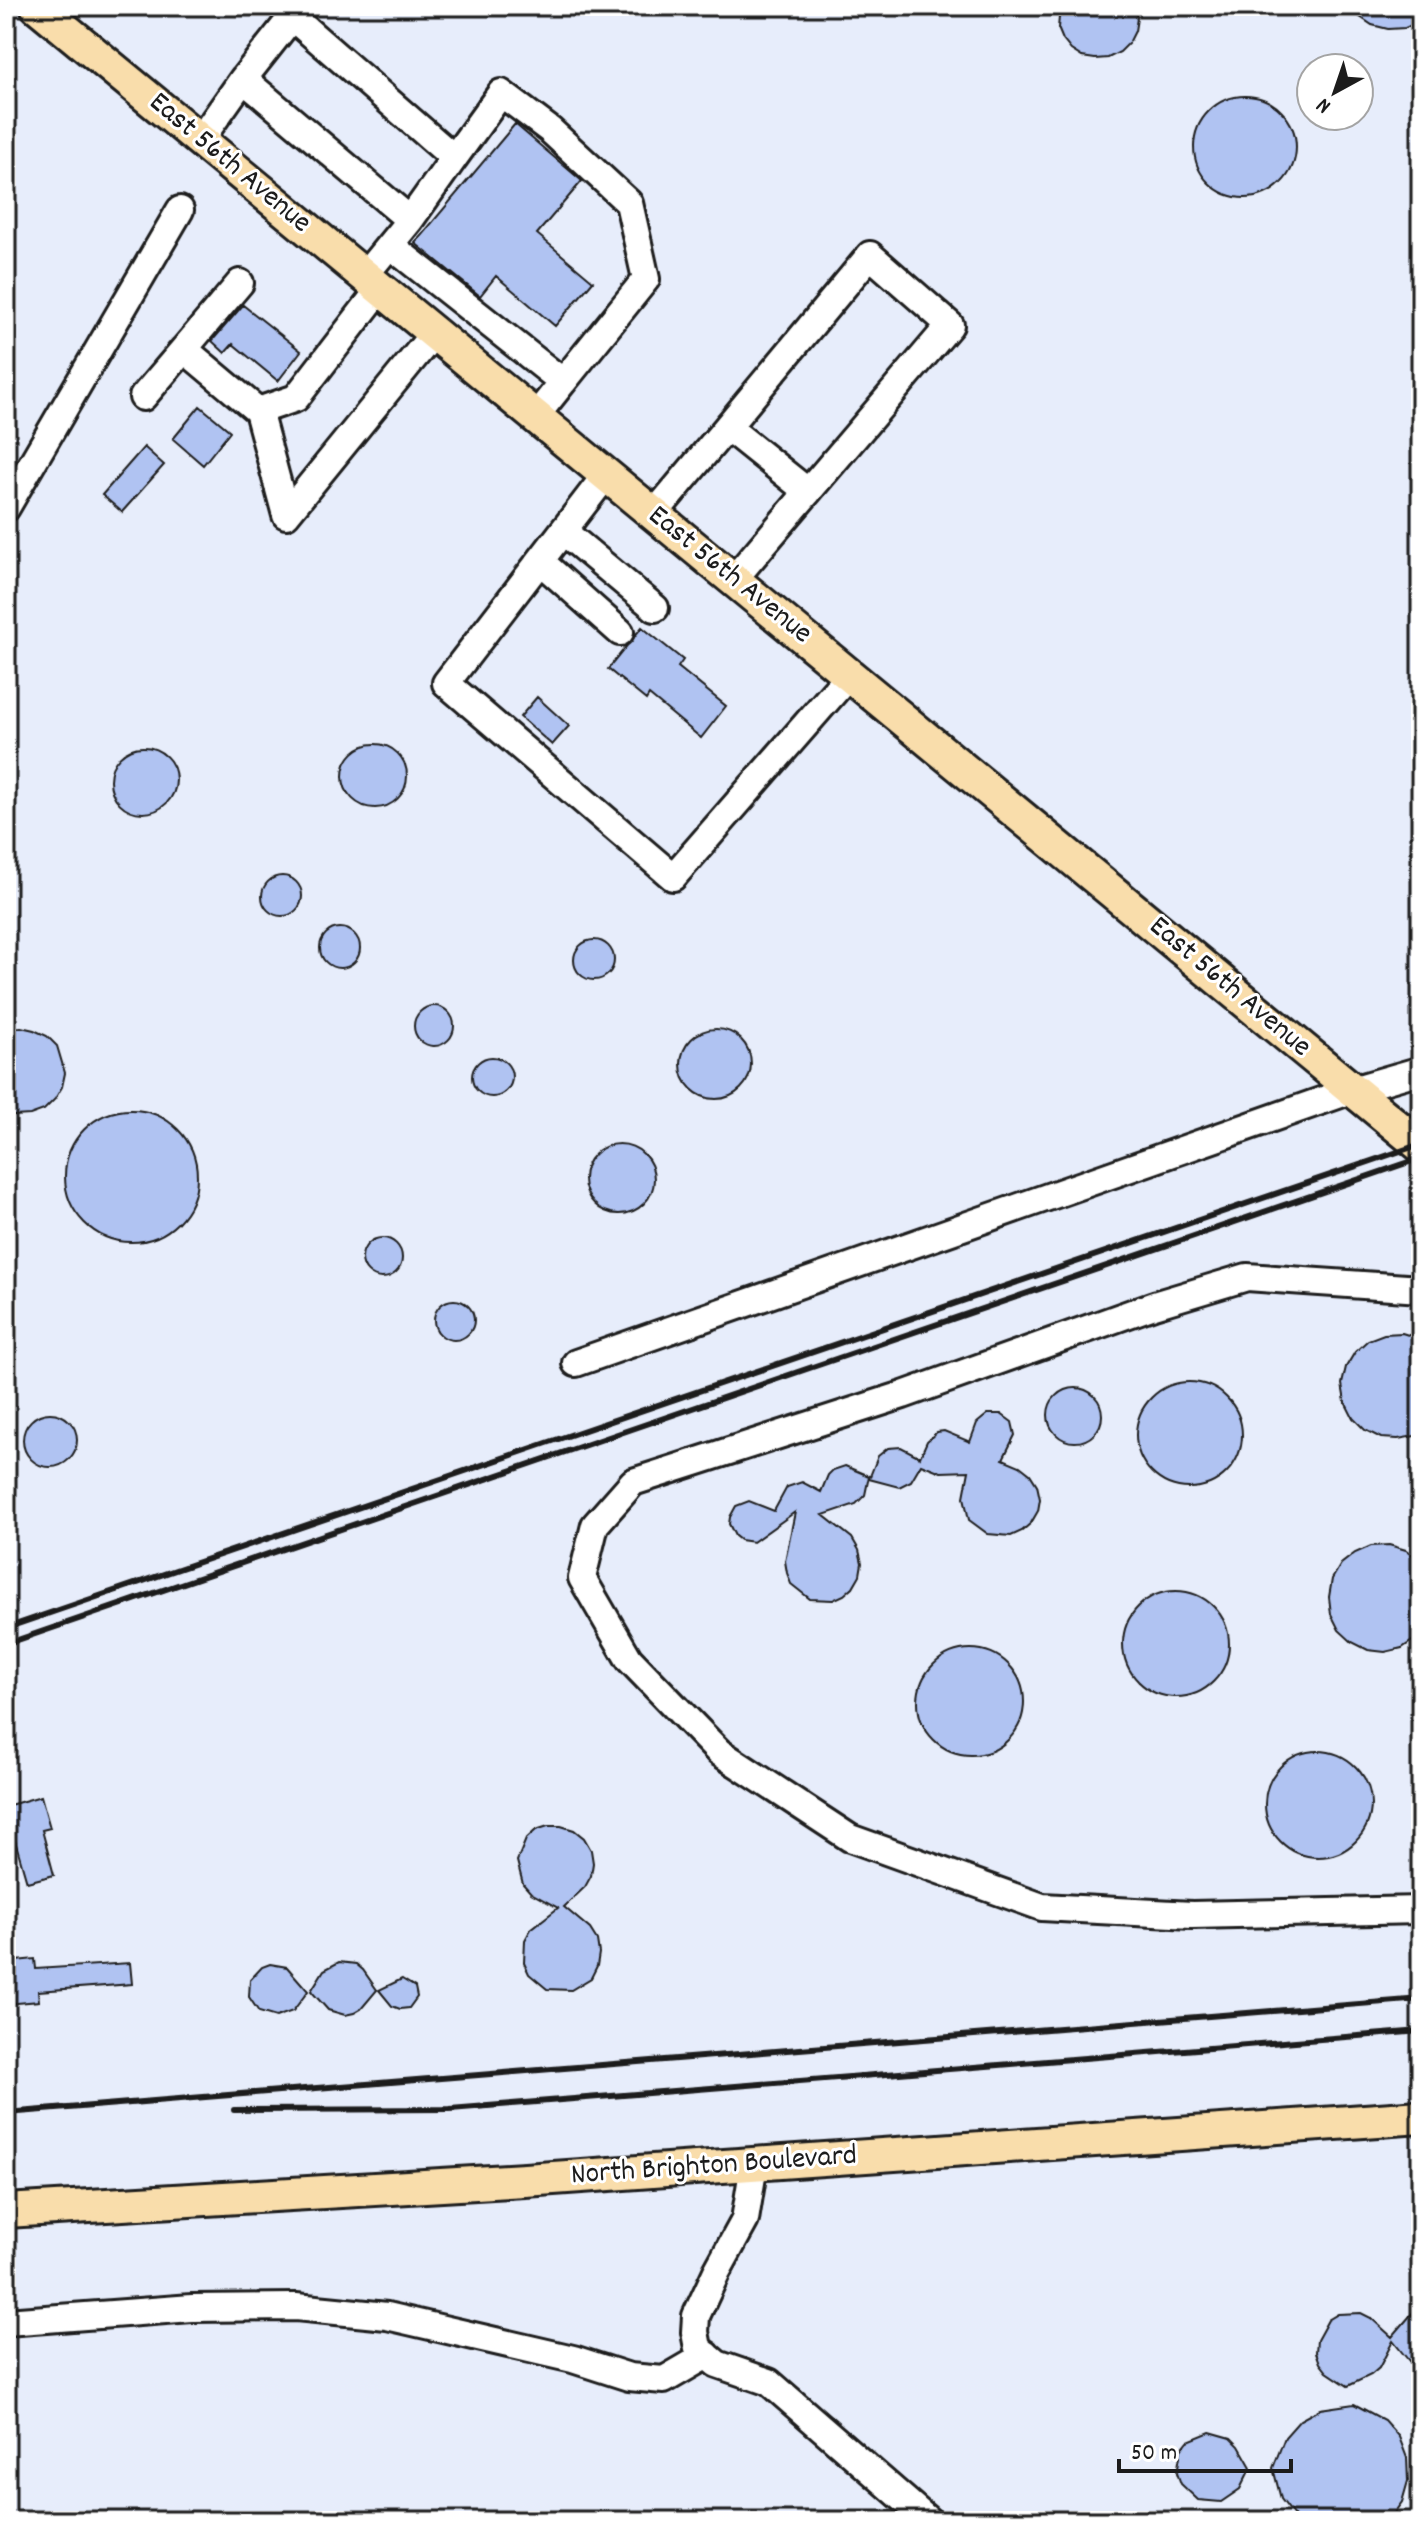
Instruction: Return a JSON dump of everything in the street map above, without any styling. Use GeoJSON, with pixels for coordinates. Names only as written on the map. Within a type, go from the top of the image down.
{"type":"FeatureCollection","features":[{"type":"Feature","properties":{"kind":"main road","name":"East 56th Avenue"},"geometry":{"type":"LineString","coordinates":[[37,6],[1421,1146]]}},
{"type":"Feature","properties":{"kind":"main road","name":"North Brighton Boulevard"},"geometry":{"type":"LineString","coordinates":[[6,2211],[754,2164],[1421,2117]]}},
{"type":"Feature","properties":{"kind":"street"},"geometry":{"type":"LineString","coordinates":[[200,140],[292,17],[454,158]]}},
{"type":"Feature","properties":{"kind":"street"},"geometry":{"type":"LineString","coordinates":[[243,79],[410,220]]}},
{"type":"Feature","properties":{"kind":"street"},"geometry":{"type":"LineString","coordinates":[[258,411],[296,398],[372,282],[390,245],[501,93],[550,130],[629,203],[646,279],[535,417]]}},
{"type":"Feature","properties":{"kind":"street"},"geometry":{"type":"LineString","coordinates":[[6,508],[180,210]]}},
{"type":"Feature","properties":{"kind":"street"},"geometry":{"type":"LineString","coordinates":[[390,245],[563,382]]}},
{"type":"Feature","properties":{"kind":"street"},"geometry":{"type":"LineString","coordinates":[[654,514],[870,255],[950,325],[733,580]]}},
{"type":"Feature","properties":{"kind":"street"},"geometry":{"type":"LineString","coordinates":[[143,397],[240,283]]}},
{"type":"Feature","properties":{"kind":"street"},"geometry":{"type":"LineString","coordinates":[[184,349],[258,411],[286,515],[434,333]]}},
{"type":"Feature","properties":{"kind":"street"},"geometry":{"type":"LineString","coordinates":[[727,427],[808,492]]}},
{"type":"Feature","properties":{"kind":"street"},"geometry":{"type":"LineString","coordinates":[[606,475],[446,683],[673,877],[849,675]]}},
{"type":"Feature","properties":{"kind":"street"},"geometry":{"type":"LineString","coordinates":[[563,531],[655,608]]}},
{"type":"Feature","properties":{"kind":"street"},"geometry":{"type":"LineString","coordinates":[[540,561],[620,632]]}},
{"type":"Feature","properties":{"kind":"street"},"geometry":{"type":"LineString","coordinates":[[576,1363],[1352,1090],[1421,1070]]}},
{"type":"Feature","properties":{"kind":"street"},"geometry":{"type":"LineString","coordinates":[[1421,1289],[1247,1277],[1154,1305],[903,1395],[633,1482],[595,1525],[582,1578],[629,1659],[719,1752],[850,1838],[1042,1907],[1192,1915],[1421,1910]]}},
{"type":"Feature","properties":{"kind":"street"},"geometry":{"type":"LineString","coordinates":[[754,2164],[745,2220],[696,2316],[698,2348],[717,2364],[769,2382],[929,2521]]}},
{"type":"Feature","properties":{"kind":"street"},"geometry":{"type":"LineString","coordinates":[[6,2322],[192,2308],[296,2307],[387,2316],[573,2359],[629,2377],[664,2380],[707,2355]]}},
{"type":"Feature","properties":{"kind":"shaded area"},"geometry":{"type":"Polygon","coordinates":[[[6,6],[1421,6],[1421,2521],[6,2521],[6,6]]]}},
{"type":"Feature","properties":{"kind":"building"},"geometry":{"type":"Polygon","coordinates":[[[1060,6],[1134,6],[1137,18],[1135,31],[1120,52],[1108,58],[1082,57],[1063,40],[1058,28],[1060,6]]]}},
{"type":"Feature","properties":{"kind":"building"},"geometry":{"type":"Polygon","coordinates":[[[1344,6],[1421,6],[1421,21],[1405,28],[1388,29],[1372,25],[1344,6]]]}},
{"type":"Feature","properties":{"kind":"building"},"geometry":{"type":"Polygon","coordinates":[[[1245,96],[1265,100],[1281,111],[1292,127],[1296,147],[1292,167],[1281,183],[1265,194],[1245,198],[1225,194],[1209,183],[1198,167],[1194,147],[1198,127],[1209,111],[1225,100],[1245,96]]]}},
{"type":"Feature","properties":{"kind":"building"},"geometry":{"type":"Polygon","coordinates":[[[515,124],[582,181],[537,234],[593,281],[555,326],[496,276],[480,296],[415,243],[515,124]]]}},
{"type":"Feature","properties":{"kind":"building"},"geometry":{"type":"Polygon","coordinates":[[[243,305],[301,351],[278,381],[233,344],[225,353],[212,341],[243,305]]]}},
{"type":"Feature","properties":{"kind":"building"},"geometry":{"type":"Polygon","coordinates":[[[200,406],[230,431],[203,465],[173,439],[200,406]]]}},
{"type":"Feature","properties":{"kind":"building"},"geometry":{"type":"Polygon","coordinates":[[[144,447],[164,465],[122,512],[102,495],[144,447]]]}},
{"type":"Feature","properties":{"kind":"building"},"geometry":{"type":"Polygon","coordinates":[[[642,627],[683,660],[678,667],[726,706],[701,738],[649,695],[646,700],[608,669],[642,627]]]}},
{"type":"Feature","properties":{"kind":"building"},"geometry":{"type":"Polygon","coordinates":[[[537,697],[569,726],[552,745],[520,717],[537,697]]]}},
{"type":"Feature","properties":{"kind":"building"},"geometry":{"type":"Polygon","coordinates":[[[369,744],[381,744],[398,753],[405,764],[405,788],[398,799],[381,808],[369,808],[357,803],[348,794],[343,782],[343,770],[348,758],[357,749],[369,744]]]}},
{"type":"Feature","properties":{"kind":"building"},"geometry":{"type":"Polygon","coordinates":[[[143,747],[156,750],[166,757],[173,767],[176,780],[173,793],[166,803],[156,810],[143,813],[130,810],[120,803],[113,793],[110,780],[113,767],[120,757],[130,750],[143,747]]]}},
{"type":"Feature","properties":{"kind":"building"},"geometry":{"type":"Polygon","coordinates":[[[282,876],[296,882],[302,896],[296,910],[282,916],[268,910],[262,896],[268,882],[282,876]]]}},
{"type":"Feature","properties":{"kind":"building"},"geometry":{"type":"Polygon","coordinates":[[[340,928],[354,934],[360,948],[354,962],[340,968],[326,962],[320,948],[326,934],[340,928]]]}},
{"type":"Feature","properties":{"kind":"building"},"geometry":{"type":"Polygon","coordinates":[[[594,940],[608,946],[614,960],[608,974],[594,980],[580,974],[574,960],[580,946],[594,940]]]}},
{"type":"Feature","properties":{"kind":"building"},"geometry":{"type":"Polygon","coordinates":[[[434,1006],[448,1012],[454,1026],[448,1040],[434,1046],[420,1040],[414,1026],[420,1012],[434,1006]]]}},
{"type":"Feature","properties":{"kind":"building"},"geometry":{"type":"Polygon","coordinates":[[[21,1027],[47,1036],[57,1046],[65,1073],[62,1087],[44,1110],[14,1116],[6,1113],[6,1029],[21,1027]]]}},
{"type":"Feature","properties":{"kind":"building"},"geometry":{"type":"Polygon","coordinates":[[[716,1029],[741,1039],[751,1064],[741,1089],[716,1099],[691,1089],[681,1064],[691,1039],[716,1029]]]}},
{"type":"Feature","properties":{"kind":"building"},"geometry":{"type":"Polygon","coordinates":[[[492,1057],[506,1063],[512,1077],[506,1091],[492,1097],[478,1091],[472,1077],[478,1063],[492,1057]]]}},
{"type":"Feature","properties":{"kind":"building"},"geometry":{"type":"Polygon","coordinates":[[[131,1110],[156,1115],[178,1129],[192,1151],[197,1176],[192,1201],[178,1223],[156,1237],[131,1242],[106,1237],[84,1223],[70,1201],[65,1176],[70,1151],[84,1129],[106,1115],[131,1110]]]}},
{"type":"Feature","properties":{"kind":"building"},"geometry":{"type":"Polygon","coordinates":[[[619,1144],[644,1154],[654,1179],[644,1204],[619,1214],[594,1204],[584,1179],[594,1154],[619,1144]]]}},
{"type":"Feature","properties":{"kind":"building"},"geometry":{"type":"Polygon","coordinates":[[[382,1238],[396,1244],[402,1258],[396,1272],[382,1278],[368,1272],[362,1258],[368,1244],[382,1238]]]}},
{"type":"Feature","properties":{"kind":"building"},"geometry":{"type":"Polygon","coordinates":[[[454,1300],[468,1306],[474,1320],[468,1334],[454,1340],[440,1334],[434,1320],[440,1306],[454,1300]]]}},
{"type":"Feature","properties":{"kind":"building"},"geometry":{"type":"Polygon","coordinates":[[[1402,1333],[1421,1339],[1421,1435],[1381,1438],[1365,1430],[1353,1418],[1345,1402],[1342,1384],[1346,1367],[1355,1352],[1368,1340],[1384,1334],[1402,1333]]]}},
{"type":"Feature","properties":{"kind":"building"},"geometry":{"type":"Polygon","coordinates":[[[1189,1382],[1209,1386],[1226,1398],[1238,1415],[1242,1435],[1238,1455],[1226,1472],[1209,1484],[1189,1488],[1169,1484],[1152,1472],[1140,1455],[1136,1435],[1140,1415],[1152,1398],[1169,1386],[1189,1382]]]}},
{"type":"Feature","properties":{"kind":"building"},"geometry":{"type":"Polygon","coordinates":[[[1075,1388],[1094,1396],[1102,1415],[1094,1434],[1075,1442],[1056,1434],[1048,1415],[1056,1396],[1075,1388]]]}},
{"type":"Feature","properties":{"kind":"building"},"geometry":{"type":"Polygon","coordinates":[[[50,1413],[69,1421],[77,1440],[69,1459],[50,1467],[31,1459],[23,1440],[31,1421],[50,1413]]]}},
{"type":"Feature","properties":{"kind":"building"},"geometry":{"type":"Polygon","coordinates":[[[988,1414],[1001,1414],[1012,1422],[1015,1435],[1003,1459],[1020,1466],[1037,1485],[1040,1499],[1038,1511],[1022,1531],[1011,1536],[988,1534],[969,1520],[964,1497],[969,1471],[941,1472],[921,1464],[911,1481],[899,1487],[869,1479],[878,1456],[888,1448],[901,1447],[920,1457],[927,1441],[937,1432],[944,1431],[970,1442],[977,1423],[988,1414]]]}},
{"type":"Feature","properties":{"kind":"building"},"geometry":{"type":"Polygon","coordinates":[[[845,1466],[869,1476],[865,1495],[856,1504],[823,1515],[852,1538],[862,1563],[860,1575],[844,1595],[833,1600],[810,1599],[791,1584],[787,1573],[785,1561],[795,1512],[753,1542],[735,1536],[729,1524],[730,1517],[736,1506],[749,1501],[774,1511],[787,1487],[802,1482],[821,1492],[828,1475],[845,1466]]]}},
{"type":"Feature","properties":{"kind":"building"},"geometry":{"type":"Polygon","coordinates":[[[1389,1545],[1406,1550],[1421,1561],[1421,1635],[1402,1648],[1385,1652],[1368,1650],[1352,1642],[1339,1630],[1331,1614],[1329,1597],[1332,1579],[1341,1564],[1355,1553],[1371,1546],[1389,1545]]]}},
{"type":"Feature","properties":{"kind":"building"},"geometry":{"type":"Polygon","coordinates":[[[1176,1591],[1196,1595],[1213,1607],[1225,1624],[1229,1644],[1225,1664],[1213,1681],[1196,1693],[1176,1697],[1156,1693],[1139,1681],[1127,1664],[1123,1644],[1127,1624],[1139,1607],[1156,1595],[1176,1591]]]}},
{"type":"Feature","properties":{"kind":"building"},"geometry":{"type":"Polygon","coordinates":[[[971,1649],[991,1653],[1008,1665],[1020,1682],[1024,1702],[1020,1722],[1008,1739],[991,1751],[971,1755],[951,1751],[934,1739],[922,1722],[918,1702],[922,1682],[934,1665],[951,1653],[971,1649]]]}},
{"type":"Feature","properties":{"kind":"building"},"geometry":{"type":"Polygon","coordinates":[[[1318,1751],[1338,1755],[1356,1766],[1367,1784],[1371,1804],[1367,1824],[1356,1842],[1338,1853],[1318,1857],[1298,1853],[1280,1842],[1269,1824],[1265,1804],[1269,1784],[1280,1766],[1298,1755],[1318,1751]]]}},
{"type":"Feature","properties":{"kind":"building"},"geometry":{"type":"Polygon","coordinates":[[[41,1796],[50,1828],[42,1830],[54,1875],[27,1882],[14,1837],[6,1840],[6,1806],[41,1796]]]}},
{"type":"Feature","properties":{"kind":"building"},"geometry":{"type":"Polygon","coordinates":[[[548,1826],[574,1830],[584,1838],[591,1850],[593,1863],[585,1887],[564,1907],[590,1929],[597,1940],[597,1966],[591,1978],[571,1990],[547,1989],[529,1974],[524,1963],[525,1940],[531,1929],[558,1908],[531,1893],[523,1884],[517,1861],[526,1839],[536,1830],[548,1826]]]}},
{"type":"Feature","properties":{"kind":"building"},"geometry":{"type":"Polygon","coordinates":[[[35,1959],[36,1969],[130,1963],[132,1984],[38,1991],[39,2001],[6,2004],[6,1962],[35,1959]]]}},
{"type":"Feature","properties":{"kind":"building"},"geometry":{"type":"Polygon","coordinates":[[[339,1962],[356,1964],[377,1990],[361,2009],[345,2015],[328,2010],[311,1991],[324,1970],[339,1962]]]}},
{"type":"Feature","properties":{"kind":"building"},"geometry":{"type":"Polygon","coordinates":[[[270,1964],[287,1967],[308,1991],[293,2011],[276,2017],[259,2012],[249,1997],[250,1980],[262,1967],[270,1964]]]}},
{"type":"Feature","properties":{"kind":"building"},"geometry":{"type":"Polygon","coordinates":[[[402,1979],[415,1987],[417,1997],[409,2008],[400,2009],[392,2006],[379,1990],[402,1979]]]}},
{"type":"Feature","properties":{"kind":"building"},"geometry":{"type":"Polygon","coordinates":[[[1421,2303],[1421,2376],[1393,2341],[1379,2368],[1348,2386],[1327,2372],[1320,2363],[1316,2352],[1317,2340],[1328,2320],[1338,2314],[1361,2313],[1392,2337],[1421,2303]]]}},
{"type":"Feature","properties":{"kind":"building"},"geometry":{"type":"Polygon","coordinates":[[[1354,2404],[1384,2420],[1399,2437],[1407,2458],[1408,2481],[1402,2502],[1388,2521],[1298,2521],[1281,2499],[1273,2468],[1285,2437],[1300,2420],[1320,2409],[1354,2404]]]}},
{"type":"Feature","properties":{"kind":"building"},"geometry":{"type":"Polygon","coordinates":[[[1210,2432],[1231,2438],[1251,2467],[1240,2489],[1221,2502],[1198,2500],[1181,2484],[1177,2473],[1181,2450],[1188,2441],[1210,2432]]]}},
{"type":"Feature","properties":{"kind":"railway"},"geometry":{"type":"LineString","coordinates":[[6,1628],[1421,1144]]}},
{"type":"Feature","properties":{"kind":"railway"},"geometry":{"type":"LineString","coordinates":[[6,1644],[1421,1158]]}},
{"type":"Feature","properties":{"kind":"railway"},"geometry":{"type":"LineString","coordinates":[[6,2113],[1421,1999]]}},
{"type":"Feature","properties":{"kind":"railway"},"geometry":{"type":"LineString","coordinates":[[234,2110],[450,2109],[1421,2031]]}}]}
